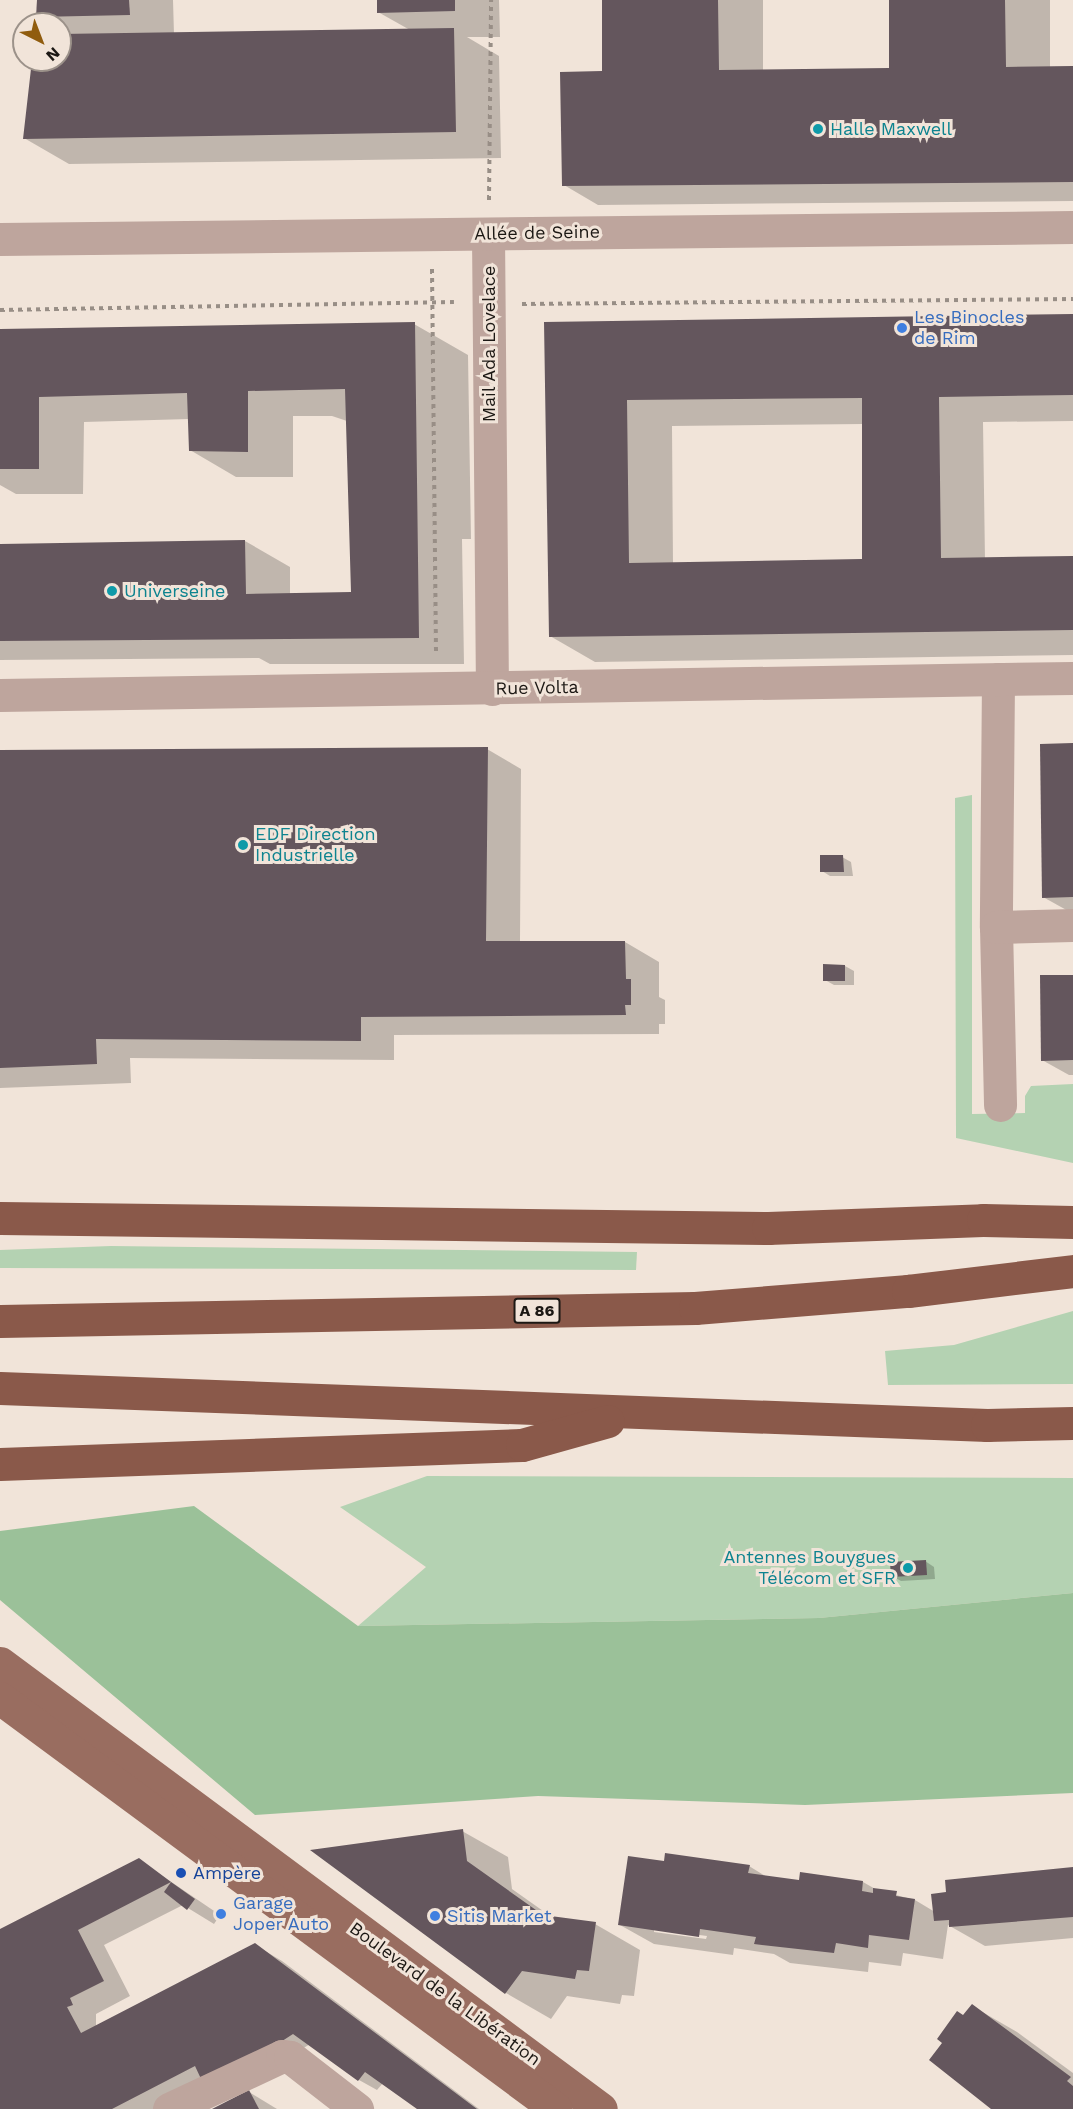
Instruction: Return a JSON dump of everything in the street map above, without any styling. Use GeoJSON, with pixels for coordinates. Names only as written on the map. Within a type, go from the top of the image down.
{"type":"FeatureCollection","features":[{"type":"Feature","properties":{"kind":"highway"},"geometry":{"type":"LineString","coordinates":[[0,1218],[768,1228],[983,1220],[1073,1222]]}},
{"type":"Feature","properties":{"kind":"highway","name":"A 86"},"geometry":{"type":"LineString","coordinates":[[0,1321],[695,1308],[908,1291],[1073,1271]]}},
{"type":"Feature","properties":{"kind":"highway"},"geometry":{"type":"LineString","coordinates":[[0,1388],[987,1425],[1073,1423]]}},
{"type":"Feature","properties":{"kind":"highway"},"geometry":{"type":"LineString","coordinates":[[0,1464],[522,1445],[638,1412]]}},
{"type":"Feature","properties":{"kind":"main road","name":"Boulevard de la Libération"},"geometry":{"type":"LineString","coordinates":[[0,1663],[322,1919]]}},
{"type":"Feature","properties":{"kind":"main road","name":"Boulevard de la Libération"},"geometry":{"type":"LineString","coordinates":[[0,1698],[322,1919],[574,2104]]}},
{"type":"Feature","properties":{"kind":"street","name":"Allée de Seine"},"geometry":{"type":"LineString","coordinates":[[0,239],[1073,227]]}},
{"type":"Feature","properties":{"kind":"street","name":"Mail Ada Lovelace"},"geometry":{"type":"LineString","coordinates":[[488,234],[492,689]]}},
{"type":"Feature","properties":{"kind":"street","name":"Rue Volta"},"geometry":{"type":"LineString","coordinates":[[0,695],[1073,678]]}},
{"type":"Feature","properties":{"kind":"street"},"geometry":{"type":"LineString","coordinates":[[998,679],[996,927],[1000,1105]]}},
{"type":"Feature","properties":{"kind":"street"},"geometry":{"type":"LineString","coordinates":[[996,927],[1073,925]]}},
{"type":"Feature","properties":{"kind":"street"},"geometry":{"type":"LineString","coordinates":[[169,2109],[282,2056],[290,2057],[357,2109]]}},
{"type":"Feature","properties":{"kind":"path"},"geometry":{"type":"LineString","coordinates":[[488,234],[491,0]]}},
{"type":"Feature","properties":{"kind":"path"},"geometry":{"type":"LineString","coordinates":[[432,235],[436,688]]}},
{"type":"Feature","properties":{"kind":"path"},"geometry":{"type":"LineString","coordinates":[[0,310],[432,301],[489,304],[1073,299]]}},
{"type":"Feature","properties":{"kind":"green space"},"geometry":{"type":"Polygon","coordinates":[[[972,795],[972,1114],[1025,1113],[1025,1096],[1031,1086],[1073,1084],[1073,1163],[956,1138],[955,798],[972,795]]]}},
{"type":"Feature","properties":{"kind":"green space"},"geometry":{"type":"Polygon","coordinates":[[[111,1246],[637,1252],[636,1270],[0,1268],[0,1250],[111,1246]]]}},
{"type":"Feature","properties":{"kind":"green space"},"geometry":{"type":"Polygon","coordinates":[[[1073,1311],[1073,1384],[888,1385],[885,1351],[954,1345],[1073,1311]]]}},
{"type":"Feature","properties":{"kind":"green space"},"geometry":{"type":"Polygon","coordinates":[[[427,1476],[1073,1478],[1073,1593],[819,1618],[358,1626],[426,1567],[340,1507],[427,1476]]]}},
{"type":"Feature","properties":{"kind":"green space"},"geometry":{"type":"Polygon","coordinates":[[[194,1506],[358,1626],[819,1618],[1073,1593],[1073,1793],[805,1805],[538,1796],[255,1815],[0,1600],[0,1531],[194,1506]]]}},
{"type":"Feature","properties":{"kind":"building"},"geometry":{"type":"Polygon","coordinates":[[[37,0],[129,0],[130,15],[72,16],[72,12],[36,12],[37,0]]]}},
{"type":"Feature","properties":{"kind":"building"},"geometry":{"type":"Polygon","coordinates":[[[377,0],[455,0],[455,11],[377,13],[377,0]]]}},
{"type":"Feature","properties":{"kind":"building","name":"Halle Maxwell"},"geometry":{"type":"Polygon","coordinates":[[[602,0],[718,0],[719,70],[889,68],[889,0],[1005,0],[1006,67],[1073,66],[1073,182],[562,186],[560,72],[602,71],[602,0]]]}},
{"type":"Feature","properties":{"kind":"building"},"geometry":{"type":"Polygon","coordinates":[[[454,28],[456,132],[23,139],[31,72],[72,72],[72,34],[454,28]]]}},
{"type":"Feature","properties":{"kind":"building"},"geometry":{"type":"Polygon","coordinates":[[[1073,314],[1073,395],[939,397],[941,558],[1073,556],[1073,630],[549,637],[544,322],[1073,314]],[[862,398],[627,400],[629,563],[862,559],[862,398]]]}},
{"type":"Feature","properties":{"kind":"building"},"geometry":{"type":"Polygon","coordinates":[[[415,322],[419,638],[0,641],[0,544],[245,540],[246,594],[351,592],[345,389],[248,391],[248,452],[189,451],[187,393],[39,397],[39,469],[0,469],[0,329],[415,322]]]}},
{"type":"Feature","properties":{"kind":"building"},"geometry":{"type":"Polygon","coordinates":[[[1073,743],[1073,897],[1042,898],[1040,744],[1073,743]]]}},
{"type":"Feature","properties":{"kind":"building","name":"EDF Direction Industrielle"},"geometry":{"type":"Polygon","coordinates":[[[488,747],[486,941],[625,941],[626,979],[631,979],[631,1005],[625,1005],[626,1015],[361,1017],[361,1041],[96,1039],[97,1064],[0,1068],[0,750],[488,747]]]}},
{"type":"Feature","properties":{"kind":"building"},"geometry":{"type":"Polygon","coordinates":[[[820,855],[843,855],[844,872],[820,872],[820,855]]]}},
{"type":"Feature","properties":{"kind":"building"},"geometry":{"type":"Polygon","coordinates":[[[823,964],[845,965],[845,981],[823,981],[823,964]]]}},
{"type":"Feature","properties":{"kind":"building"},"geometry":{"type":"Polygon","coordinates":[[[1040,975],[1073,975],[1073,1060],[1041,1061],[1040,975]]]}},
{"type":"Feature","properties":{"kind":"building","name":"Antennes Bouygues Télécom et SFR"},"geometry":{"type":"Polygon","coordinates":[[[926,1560],[927,1575],[891,1577],[890,1562],[926,1560]]]}},
{"type":"Feature","properties":{"kind":"building"},"geometry":{"type":"Polygon","coordinates":[[[463,1829],[467,1861],[543,1915],[596,1922],[589,1971],[577,1970],[575,1979],[522,1971],[505,1994],[310,1850],[463,1829]]]}},
{"type":"Feature","properties":{"kind":"building"},"geometry":{"type":"Polygon","coordinates":[[[665,1853],[750,1865],[748,1873],[799,1880],[800,1872],[863,1881],[862,1891],[873,1893],[873,1888],[897,1891],[896,1896],[915,1899],[909,1940],[869,1935],[868,1948],[836,1943],[834,1953],[754,1944],[756,1937],[700,1929],[699,1937],[618,1925],[628,1856],[664,1861],[665,1853]]]}},
{"type":"Feature","properties":{"kind":"building"},"geometry":{"type":"Polygon","coordinates":[[[139,1858],[171,1882],[78,1930],[104,1981],[70,1998],[73,2005],[67,2007],[81,2033],[255,1943],[477,2109],[417,2109],[365,2072],[358,2081],[293,2034],[262,2054],[202,2081],[195,2066],[112,2109],[0,2109],[0,1929],[139,1858]]]}},
{"type":"Feature","properties":{"kind":"building"},"geometry":{"type":"Polygon","coordinates":[[[1073,1867],[1073,1917],[949,1927],[949,1920],[934,1921],[931,1894],[946,1892],[945,1880],[1073,1867]]]}},
{"type":"Feature","properties":{"kind":"building"},"geometry":{"type":"Polygon","coordinates":[[[171,1882],[195,1899],[187,1910],[164,1892],[171,1882]]]}},
{"type":"Feature","properties":{"kind":"building"},"geometry":{"type":"Polygon","coordinates":[[[972,2004],[1071,2077],[1067,2081],[1073,2086],[1073,2109],[991,2109],[929,2060],[942,2043],[937,2039],[957,2011],[963,2015],[972,2004]]]}},
{"type":"Feature","properties":{"kind":"building"},"geometry":{"type":"Polygon","coordinates":[[[249,2090],[259,2109],[212,2109],[249,2090]]]}},
{"type":"Feature","properties":{"kind":"place","name":"Halle Maxwell"},"geometry":{"type":"Point","coordinates":[818,129]}},
{"type":"Feature","properties":{"kind":"place","name":"Les Binocles de Rim"},"geometry":{"type":"Point","coordinates":[902,328]}},
{"type":"Feature","properties":{"kind":"place","name":"Universeine"},"geometry":{"type":"Point","coordinates":[112,591]}},
{"type":"Feature","properties":{"kind":"place","name":"EDF Direction Industrielle"},"geometry":{"type":"Point","coordinates":[243,845]}},
{"type":"Feature","properties":{"kind":"place","name":"Antennes Bouygues Télécom et SFR"},"geometry":{"type":"Point","coordinates":[908,1568]}},
{"type":"Feature","properties":{"kind":"place","name":"Ampère"},"geometry":{"type":"Point","coordinates":[181,1873]}},
{"type":"Feature","properties":{"kind":"place","name":"Garage Joper Auto"},"geometry":{"type":"Point","coordinates":[221,1914]}},
{"type":"Feature","properties":{"kind":"place","name":"Sitis Market"},"geometry":{"type":"Point","coordinates":[435,1916]}}]}
